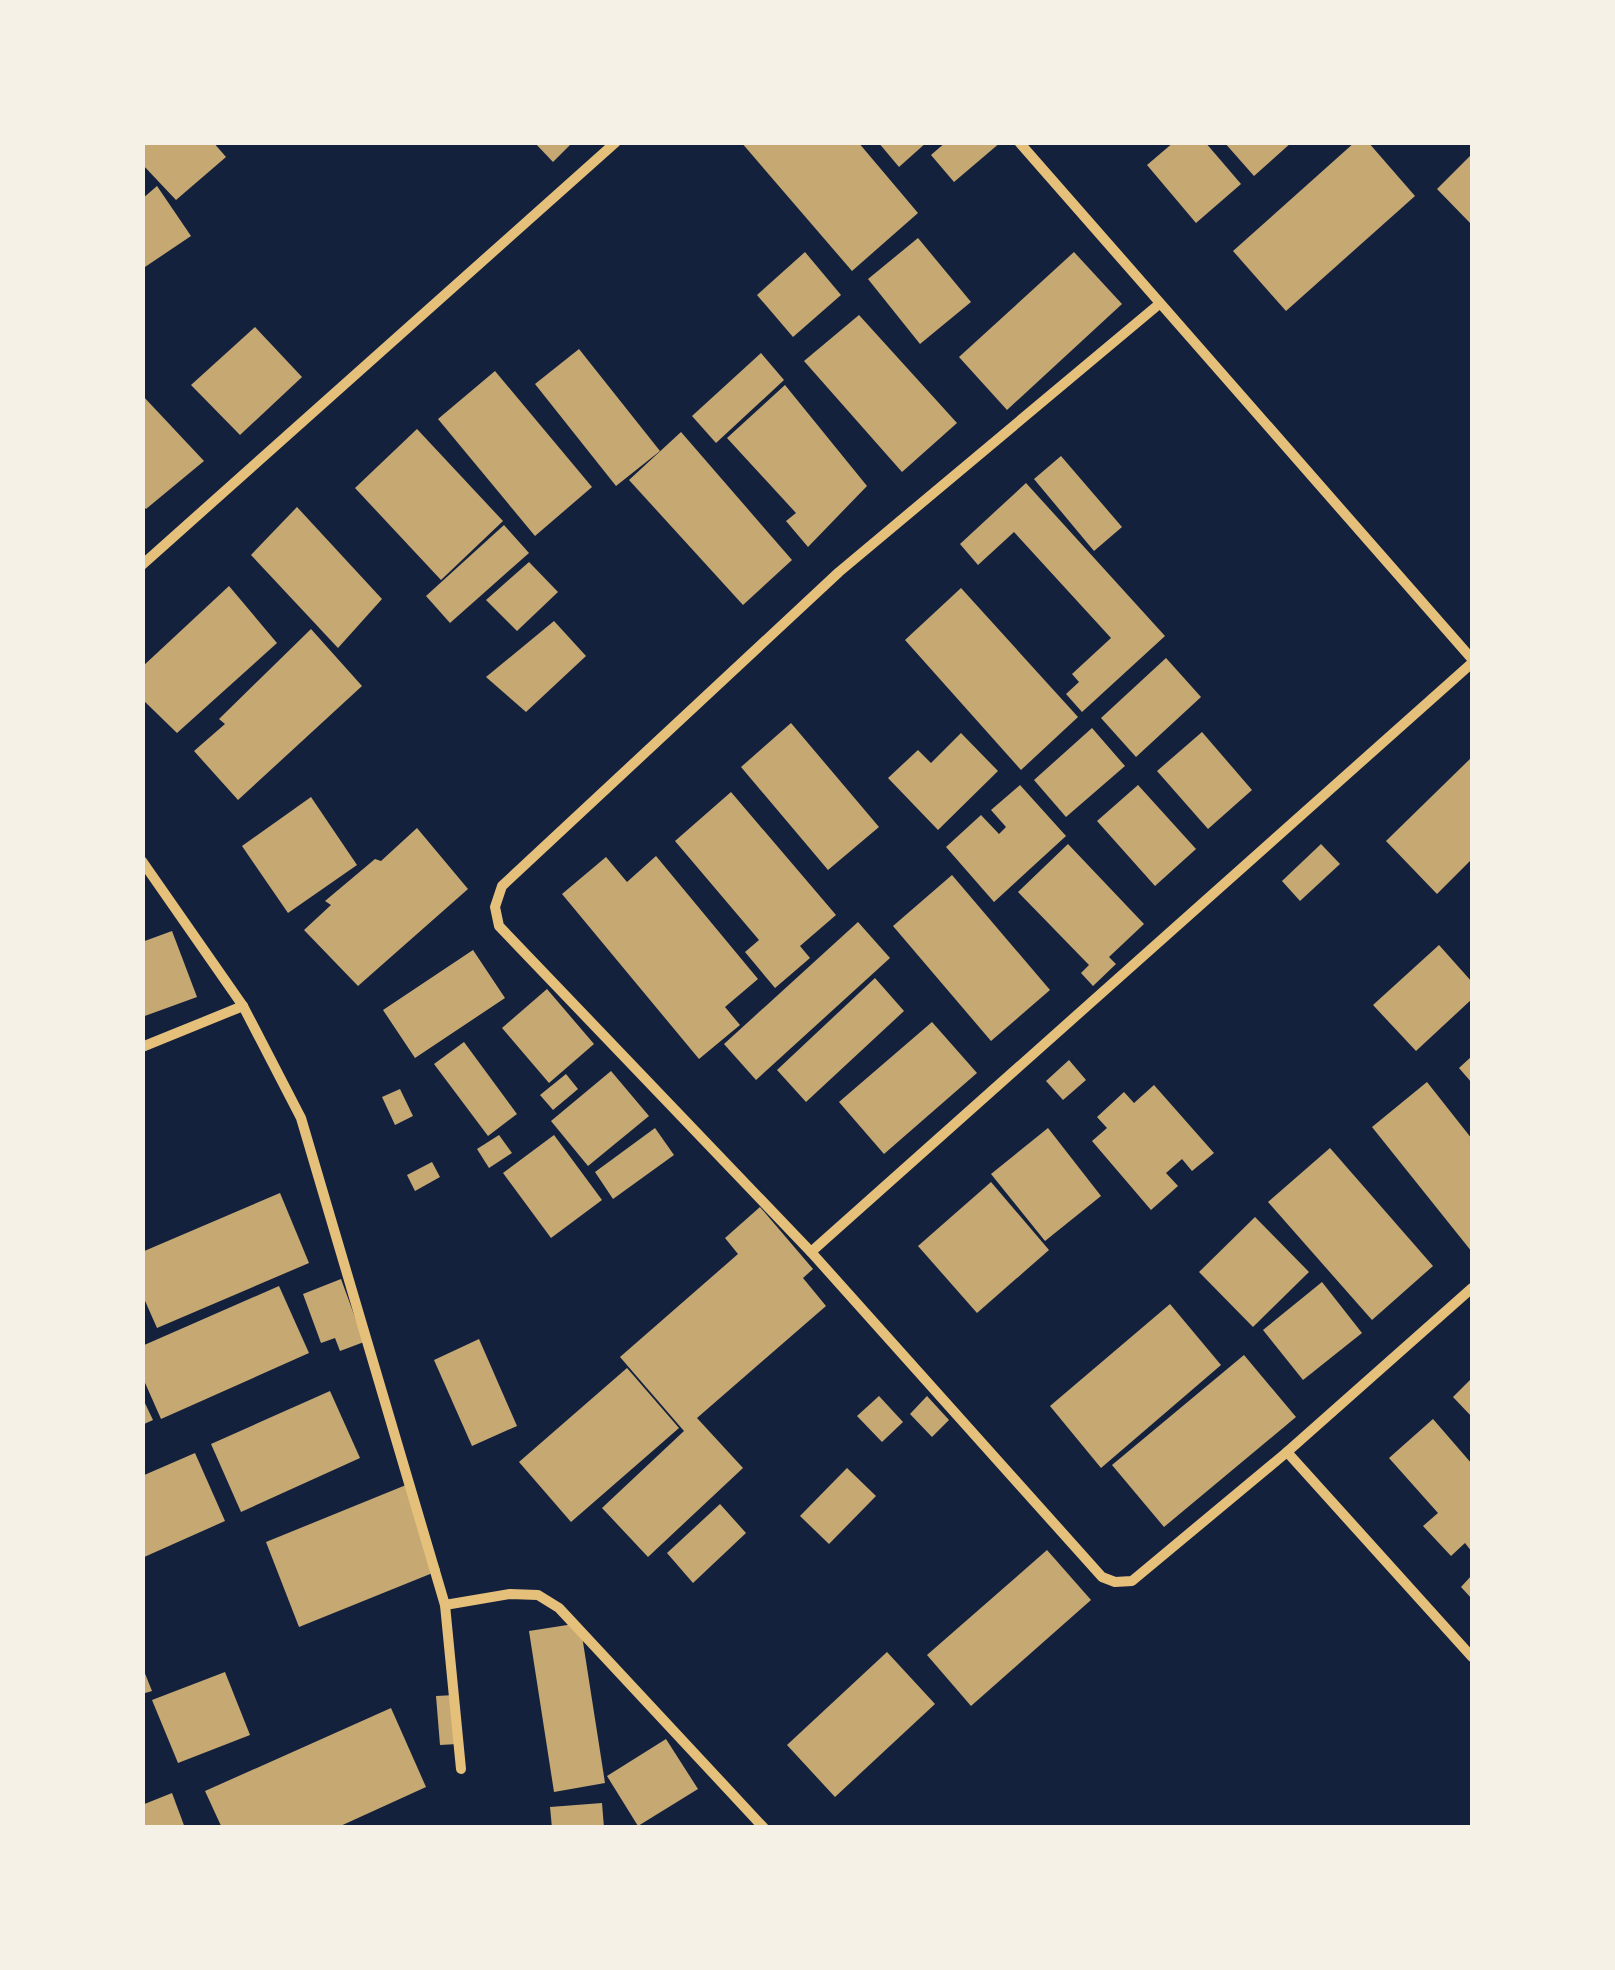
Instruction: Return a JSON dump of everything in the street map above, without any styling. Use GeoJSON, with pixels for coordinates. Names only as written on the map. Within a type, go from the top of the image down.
{"type":"FeatureCollection","features":[{"type":"Feature","properties":{"kind":"street"},"geometry":{"type":"LineString","coordinates":[[142,565],[616,142]]}},
{"type":"Feature","properties":{"kind":"street"},"geometry":{"type":"LineString","coordinates":[[810,1252],[1472,661],[1019,142]]}},
{"type":"Feature","properties":{"kind":"street"},"geometry":{"type":"LineString","coordinates":[[1158,305],[839,572],[502,886],[496,907],[499,926],[810,1252],[1102,1577],[1115,1582],[1132,1581],[1287,1452],[1472,1288]]}},
{"type":"Feature","properties":{"kind":"street"},"geometry":{"type":"LineString","coordinates":[[142,861],[242,1006],[301,1118],[445,1605],[461,1769]]}},
{"type":"Feature","properties":{"kind":"street"},"geometry":{"type":"LineString","coordinates":[[142,1047],[242,1006]]}},
{"type":"Feature","properties":{"kind":"street"},"geometry":{"type":"LineString","coordinates":[[1287,1452],[1472,1657]]}},
{"type":"Feature","properties":{"kind":"street"},"geometry":{"type":"LineString","coordinates":[[445,1605],[510,1594],[538,1595],[559,1608],[764,1828]]}},
{"type":"Feature","properties":{"kind":"building"},"geometry":{"type":"Polygon","coordinates":[[[142,142],[213,142],[226,157],[176,200],[142,164],[142,142]]]}},
{"type":"Feature","properties":{"kind":"building"},"geometry":{"type":"Polygon","coordinates":[[[534,142],[573,142],[553,162],[534,142]]]}},
{"type":"Feature","properties":{"kind":"building"},"geometry":{"type":"Polygon","coordinates":[[[741,142],[858,142],[918,213],[852,271],[741,142]]]}},
{"type":"Feature","properties":{"kind":"building"},"geometry":{"type":"Polygon","coordinates":[[[878,142],[927,142],[899,167],[878,142]]]}},
{"type":"Feature","properties":{"kind":"building"},"geometry":{"type":"Polygon","coordinates":[[[946,142],[1001,142],[954,182],[931,155],[946,142]]]}},
{"type":"Feature","properties":{"kind":"building"},"geometry":{"type":"Polygon","coordinates":[[[1174,142],[1205,142],[1241,184],[1196,223],[1147,165],[1174,142]]]}},
{"type":"Feature","properties":{"kind":"building"},"geometry":{"type":"Polygon","coordinates":[[[1224,142],[1292,142],[1254,176],[1224,142]]]}},
{"type":"Feature","properties":{"kind":"building"},"geometry":{"type":"Polygon","coordinates":[[[1355,142],[1368,142],[1415,196],[1286,311],[1233,251],[1355,142]]]}},
{"type":"Feature","properties":{"kind":"building"},"geometry":{"type":"Polygon","coordinates":[[[1472,154],[1472,225],[1437,189],[1472,154]]]}},
{"type":"Feature","properties":{"kind":"building"},"geometry":{"type":"Polygon","coordinates":[[[157,186],[191,236],[142,269],[142,199],[157,186]]]}},
{"type":"Feature","properties":{"kind":"building"},"geometry":{"type":"Polygon","coordinates":[[[918,238],[971,302],[920,344],[868,279],[918,238]]]}},
{"type":"Feature","properties":{"kind":"building"},"geometry":{"type":"Polygon","coordinates":[[[805,252],[841,295],[793,337],[757,295],[805,252]]]}},
{"type":"Feature","properties":{"kind":"building"},"geometry":{"type":"Polygon","coordinates":[[[1074,252],[1122,304],[1007,410],[959,357],[1074,252]]]}},
{"type":"Feature","properties":{"kind":"building"},"geometry":{"type":"Polygon","coordinates":[[[859,315],[957,423],[902,472],[804,361],[859,315]]]}},
{"type":"Feature","properties":{"kind":"building"},"geometry":{"type":"Polygon","coordinates":[[[255,327],[302,377],[240,435],[191,385],[255,327]]]}},
{"type":"Feature","properties":{"kind":"building"},"geometry":{"type":"Polygon","coordinates":[[[579,349],[660,451],[616,486],[535,384],[579,349]]]}},
{"type":"Feature","properties":{"kind":"building"},"geometry":{"type":"Polygon","coordinates":[[[761,353],[784,380],[716,443],[692,416],[761,353]]]}},
{"type":"Feature","properties":{"kind":"building"},"geometry":{"type":"Polygon","coordinates":[[[495,371],[592,487],[535,536],[438,419],[495,371]]]}},
{"type":"Feature","properties":{"kind":"building"},"geometry":{"type":"Polygon","coordinates":[[[785,385],[867,486],[808,547],[786,521],[796,513],[727,438],[785,385]]]}},
{"type":"Feature","properties":{"kind":"building"},"geometry":{"type":"Polygon","coordinates":[[[142,395],[204,461],[146,509],[142,505],[142,395]]]}},
{"type":"Feature","properties":{"kind":"building"},"geometry":{"type":"Polygon","coordinates":[[[417,429],[503,521],[441,580],[355,488],[417,429]]]}},
{"type":"Feature","properties":{"kind":"building"},"geometry":{"type":"Polygon","coordinates":[[[681,432],[792,560],[743,605],[629,480],[681,432]]]}},
{"type":"Feature","properties":{"kind":"building"},"geometry":{"type":"Polygon","coordinates":[[[1061,456],[1122,527],[1094,551],[1034,479],[1061,456]]]}},
{"type":"Feature","properties":{"kind":"building"},"geometry":{"type":"Polygon","coordinates":[[[1026,483],[1165,636],[1082,712],[1066,694],[1079,682],[1072,674],[1111,638],[1014,532],[978,565],[960,544],[1026,483]]]}},
{"type":"Feature","properties":{"kind":"building"},"geometry":{"type":"Polygon","coordinates":[[[297,507],[382,599],[338,648],[251,555],[297,507]]]}},
{"type":"Feature","properties":{"kind":"building"},"geometry":{"type":"Polygon","coordinates":[[[504,525],[529,553],[450,623],[426,596],[504,525]]]}},
{"type":"Feature","properties":{"kind":"building"},"geometry":{"type":"Polygon","coordinates":[[[529,562],[558,592],[517,631],[486,600],[529,562]]]}},
{"type":"Feature","properties":{"kind":"building"},"geometry":{"type":"Polygon","coordinates":[[[229,586],[277,643],[177,733],[142,699],[142,667],[229,586]]]}},
{"type":"Feature","properties":{"kind":"building"},"geometry":{"type":"Polygon","coordinates":[[[961,588],[1078,717],[1021,770],[905,640],[961,588]]]}},
{"type":"Feature","properties":{"kind":"building"},"geometry":{"type":"Polygon","coordinates":[[[554,621],[586,656],[526,712],[486,677],[554,621]]]}},
{"type":"Feature","properties":{"kind":"building"},"geometry":{"type":"Polygon","coordinates":[[[311,629],[362,686],[238,800],[194,751],[225,724],[219,719],[311,629]]]}},
{"type":"Feature","properties":{"kind":"building"},"geometry":{"type":"Polygon","coordinates":[[[1166,658],[1201,697],[1136,757],[1101,718],[1166,658]]]}},
{"type":"Feature","properties":{"kind":"building"},"geometry":{"type":"Polygon","coordinates":[[[791,723],[879,827],[828,870],[741,767],[791,723]]]}},
{"type":"Feature","properties":{"kind":"building"},"geometry":{"type":"Polygon","coordinates":[[[1092,728],[1125,766],[1066,817],[1034,780],[1092,728]]]}},
{"type":"Feature","properties":{"kind":"building"},"geometry":{"type":"Polygon","coordinates":[[[1202,732],[1252,790],[1208,829],[1157,771],[1202,732]]]}},
{"type":"Feature","properties":{"kind":"building"},"geometry":{"type":"Polygon","coordinates":[[[961,733],[998,771],[938,830],[888,778],[918,750],[931,763],[961,733]]]}},
{"type":"Feature","properties":{"kind":"building"},"geometry":{"type":"Polygon","coordinates":[[[1472,757],[1472,859],[1437,894],[1386,841],[1472,757]]]}},
{"type":"Feature","properties":{"kind":"building"},"geometry":{"type":"Polygon","coordinates":[[[1020,785],[1066,836],[994,902],[946,847],[981,815],[999,834],[1006,827],[991,810],[1020,785]]]}},
{"type":"Feature","properties":{"kind":"building"},"geometry":{"type":"Polygon","coordinates":[[[1138,785],[1196,849],[1155,886],[1097,821],[1138,785]]]}},
{"type":"Feature","properties":{"kind":"building"},"geometry":{"type":"Polygon","coordinates":[[[731,792],[836,915],[800,946],[810,958],[775,988],[745,952],[759,940],[675,841],[731,792]]]}},
{"type":"Feature","properties":{"kind":"building"},"geometry":{"type":"Polygon","coordinates":[[[311,797],[357,865],[288,913],[242,846],[311,797]]]}},
{"type":"Feature","properties":{"kind":"building"},"geometry":{"type":"Polygon","coordinates":[[[417,828],[468,889],[358,986],[304,930],[331,905],[325,901],[375,859],[381,861],[417,828]]]}},
{"type":"Feature","properties":{"kind":"building"},"geometry":{"type":"Polygon","coordinates":[[[1068,844],[1144,924],[1109,957],[1116,964],[1093,986],[1081,973],[1089,965],[1018,892],[1068,844]]]}},
{"type":"Feature","properties":{"kind":"building"},"geometry":{"type":"Polygon","coordinates":[[[1321,844],[1340,864],[1300,901],[1282,881],[1321,844]]]}},
{"type":"Feature","properties":{"kind":"building"},"geometry":{"type":"Polygon","coordinates":[[[656,856],[758,979],[725,1007],[740,1025],[699,1059],[562,894],[606,857],[627,882],[656,856]]]}},
{"type":"Feature","properties":{"kind":"building"},"geometry":{"type":"Polygon","coordinates":[[[952,875],[1050,990],[991,1041],[893,926],[952,875]]]}},
{"type":"Feature","properties":{"kind":"building"},"geometry":{"type":"Polygon","coordinates":[[[858,922],[890,958],[756,1080],[724,1044],[858,922]]]}},
{"type":"Feature","properties":{"kind":"building"},"geometry":{"type":"Polygon","coordinates":[[[172,931],[197,997],[142,1017],[142,942],[172,931]]]}},
{"type":"Feature","properties":{"kind":"building"},"geometry":{"type":"Polygon","coordinates":[[[1439,945],[1472,982],[1472,999],[1416,1051],[1373,1005],[1439,945]]]}},
{"type":"Feature","properties":{"kind":"building"},"geometry":{"type":"Polygon","coordinates":[[[473,950],[505,998],[415,1058],[383,1010],[473,950]]]}},
{"type":"Feature","properties":{"kind":"building"},"geometry":{"type":"Polygon","coordinates":[[[875,978],[904,1011],[806,1102],[777,1070],[875,978]]]}},
{"type":"Feature","properties":{"kind":"building"},"geometry":{"type":"Polygon","coordinates":[[[547,989],[594,1044],[549,1083],[502,1028],[547,989]]]}},
{"type":"Feature","properties":{"kind":"building"},"geometry":{"type":"Polygon","coordinates":[[[932,1022],[977,1073],[884,1154],[839,1102],[932,1022]]]}},
{"type":"Feature","properties":{"kind":"building"},"geometry":{"type":"Polygon","coordinates":[[[464,1042],[517,1114],[488,1136],[434,1064],[464,1042]]]}},
{"type":"Feature","properties":{"kind":"building"},"geometry":{"type":"Polygon","coordinates":[[[1472,1056],[1472,1083],[1459,1068],[1472,1056]]]}},
{"type":"Feature","properties":{"kind":"building"},"geometry":{"type":"Polygon","coordinates":[[[1069,1060],[1086,1080],[1063,1100],[1046,1081],[1069,1060]]]}},
{"type":"Feature","properties":{"kind":"building"},"geometry":{"type":"Polygon","coordinates":[[[611,1071],[649,1116],[588,1166],[551,1121],[611,1071]]]}},
{"type":"Feature","properties":{"kind":"building"},"geometry":{"type":"Polygon","coordinates":[[[566,1074],[578,1089],[553,1110],[540,1095],[566,1074]]]}},
{"type":"Feature","properties":{"kind":"building"},"geometry":{"type":"Polygon","coordinates":[[[1427,1082],[1472,1139],[1472,1252],[1372,1127],[1427,1082]]]}},
{"type":"Feature","properties":{"kind":"building"},"geometry":{"type":"Polygon","coordinates":[[[1154,1085],[1214,1153],[1192,1171],[1182,1159],[1166,1173],[1178,1186],[1151,1210],[1092,1141],[1107,1128],[1097,1117],[1124,1092],[1134,1103],[1154,1085]]]}},
{"type":"Feature","properties":{"kind":"building"},"geometry":{"type":"Polygon","coordinates":[[[400,1089],[413,1116],[395,1125],[382,1097],[400,1089]]]}},
{"type":"Feature","properties":{"kind":"building"},"geometry":{"type":"Polygon","coordinates":[[[655,1128],[674,1155],[613,1199],[595,1172],[655,1128]]]}},
{"type":"Feature","properties":{"kind":"building"},"geometry":{"type":"Polygon","coordinates":[[[1048,1128],[1101,1196],[1045,1241],[991,1174],[1048,1128]]]}},
{"type":"Feature","properties":{"kind":"building"},"geometry":{"type":"Polygon","coordinates":[[[499,1135],[512,1153],[489,1168],[477,1149],[499,1135]]]}},
{"type":"Feature","properties":{"kind":"building"},"geometry":{"type":"Polygon","coordinates":[[[554,1135],[602,1200],[551,1238],[503,1173],[554,1135]]]}},
{"type":"Feature","properties":{"kind":"building"},"geometry":{"type":"Polygon","coordinates":[[[1330,1148],[1433,1266],[1372,1320],[1268,1202],[1330,1148]]]}},
{"type":"Feature","properties":{"kind":"building"},"geometry":{"type":"Polygon","coordinates":[[[432,1162],[440,1177],[415,1191],[407,1175],[432,1162]]]}},
{"type":"Feature","properties":{"kind":"building"},"geometry":{"type":"Polygon","coordinates":[[[991,1182],[1049,1250],[977,1313],[918,1246],[991,1182]]]}},
{"type":"Feature","properties":{"kind":"building"},"geometry":{"type":"Polygon","coordinates":[[[280,1193],[309,1263],[157,1328],[142,1294],[142,1252],[280,1193]]]}},
{"type":"Feature","properties":{"kind":"building"},"geometry":{"type":"Polygon","coordinates":[[[760,1207],[813,1269],[803,1278],[826,1306],[697,1418],[743,1468],[648,1557],[602,1508],[684,1431],[620,1357],[738,1254],[725,1238],[760,1207]]]}},
{"type":"Feature","properties":{"kind":"building"},"geometry":{"type":"Polygon","coordinates":[[[1255,1217],[1309,1272],[1253,1327],[1199,1272],[1255,1217]]]}},
{"type":"Feature","properties":{"kind":"building"},"geometry":{"type":"Polygon","coordinates":[[[341,1279],[364,1342],[340,1351],[335,1338],[321,1343],[303,1294],[341,1279]]]}},
{"type":"Feature","properties":{"kind":"building"},"geometry":{"type":"Polygon","coordinates":[[[1322,1282],[1362,1333],[1303,1380],[1263,1330],[1322,1282]]]}},
{"type":"Feature","properties":{"kind":"building"},"geometry":{"type":"Polygon","coordinates":[[[279,1286],[309,1353],[161,1419],[142,1376],[142,1346],[279,1286]]]}},
{"type":"Feature","properties":{"kind":"building"},"geometry":{"type":"Polygon","coordinates":[[[1170,1304],[1221,1365],[1101,1468],[1050,1406],[1170,1304]]]}},
{"type":"Feature","properties":{"kind":"building"},"geometry":{"type":"Polygon","coordinates":[[[479,1339],[517,1426],[472,1446],[434,1360],[479,1339]]]}},
{"type":"Feature","properties":{"kind":"building"},"geometry":{"type":"Polygon","coordinates":[[[1244,1355],[1296,1417],[1164,1527],[1112,1465],[1244,1355]]]}},
{"type":"Feature","properties":{"kind":"building"},"geometry":{"type":"Polygon","coordinates":[[[627,1368],[679,1428],[571,1522],[519,1462],[627,1368]]]}},
{"type":"Feature","properties":{"kind":"building"},"geometry":{"type":"Polygon","coordinates":[[[1472,1378],[1472,1417],[1453,1397],[1472,1378]]]}},
{"type":"Feature","properties":{"kind":"building"},"geometry":{"type":"Polygon","coordinates":[[[330,1391],[360,1458],[241,1512],[211,1444],[330,1391]]]}},
{"type":"Feature","properties":{"kind":"building"},"geometry":{"type":"Polygon","coordinates":[[[879,1396],[903,1422],[882,1442],[857,1416],[879,1396]]]}},
{"type":"Feature","properties":{"kind":"building"},"geometry":{"type":"Polygon","coordinates":[[[927,1396],[949,1420],[932,1437],[910,1414],[927,1396]]]}},
{"type":"Feature","properties":{"kind":"building"},"geometry":{"type":"Polygon","coordinates":[[[142,1397],[153,1420],[142,1425],[142,1397]]]}},
{"type":"Feature","properties":{"kind":"building"},"geometry":{"type":"Polygon","coordinates":[[[1433,1419],[1472,1464],[1472,1552],[1465,1543],[1451,1556],[1423,1526],[1438,1513],[1389,1458],[1433,1419]]]}},
{"type":"Feature","properties":{"kind":"building"},"geometry":{"type":"Polygon","coordinates":[[[195,1453],[225,1521],[142,1558],[142,1476],[195,1453]]]}},
{"type":"Feature","properties":{"kind":"building"},"geometry":{"type":"Polygon","coordinates":[[[847,1468],[876,1496],[829,1544],[800,1516],[847,1468]]]}},
{"type":"Feature","properties":{"kind":"building"},"geometry":{"type":"Polygon","coordinates":[[[406,1485],[440,1570],[299,1627],[266,1542],[406,1485]]]}},
{"type":"Feature","properties":{"kind":"building"},"geometry":{"type":"Polygon","coordinates":[[[720,1504],[746,1533],[693,1583],[667,1553],[720,1504]]]}},
{"type":"Feature","properties":{"kind":"building"},"geometry":{"type":"Polygon","coordinates":[[[1047,1550],[1091,1600],[971,1706],[927,1655],[1047,1550]]]}},
{"type":"Feature","properties":{"kind":"building"},"geometry":{"type":"Polygon","coordinates":[[[1472,1575],[1472,1599],[1461,1587],[1472,1575]]]}},
{"type":"Feature","properties":{"kind":"building"},"geometry":{"type":"Polygon","coordinates":[[[580,1623],[605,1783],[554,1792],[529,1631],[580,1623]]]}},
{"type":"Feature","properties":{"kind":"building"},"geometry":{"type":"Polygon","coordinates":[[[887,1652],[935,1704],[835,1797],[787,1745],[887,1652]]]}},
{"type":"Feature","properties":{"kind":"building"},"geometry":{"type":"Polygon","coordinates":[[[142,1666],[152,1691],[142,1694],[142,1666]]]}},
{"type":"Feature","properties":{"kind":"building"},"geometry":{"type":"Polygon","coordinates":[[[225,1672],[250,1735],[178,1763],[152,1700],[225,1672]]]}},
{"type":"Feature","properties":{"kind":"building"},"geometry":{"type":"Polygon","coordinates":[[[455,1695],[458,1744],[440,1745],[436,1696],[455,1695]]]}},
{"type":"Feature","properties":{"kind":"building"},"geometry":{"type":"Polygon","coordinates":[[[391,1708],[426,1787],[336,1828],[222,1828],[205,1791],[391,1708]]]}},
{"type":"Feature","properties":{"kind":"building"},"geometry":{"type":"Polygon","coordinates":[[[666,1739],[698,1789],[638,1826],[607,1776],[666,1739]]]}},
{"type":"Feature","properties":{"kind":"building"},"geometry":{"type":"Polygon","coordinates":[[[172,1793],[185,1828],[142,1828],[142,1805],[172,1793]]]}},
{"type":"Feature","properties":{"kind":"building"},"geometry":{"type":"Polygon","coordinates":[[[602,1803],[604,1828],[552,1828],[550,1807],[602,1803]]]}}]}
